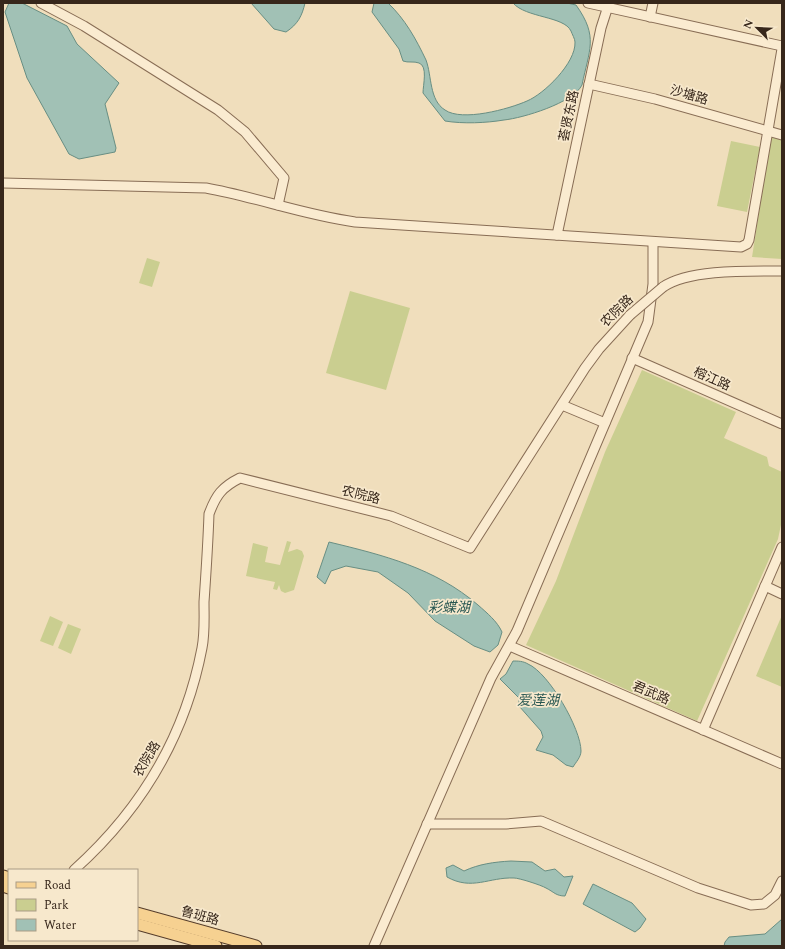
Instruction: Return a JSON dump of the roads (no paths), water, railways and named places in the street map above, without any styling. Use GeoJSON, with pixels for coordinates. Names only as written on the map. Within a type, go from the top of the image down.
{"type":"FeatureCollection","features":[{"type":"Feature","properties":{"kind":"main road","name":"鲁班路"},"geometry":{"type":"LineString","coordinates":[[138,913],[256,946]]}},
{"type":"Feature","properties":{"kind":"main road","name":"鲁班路"},"geometry":{"type":"LineString","coordinates":[[138,924],[216,946]]}},
{"type":"Feature","properties":{"kind":"street"},"geometry":{"type":"LineString","coordinates":[[41,3],[84,26],[218,110],[245,132],[284,178],[278,205]]}},
{"type":"Feature","properties":{"kind":"street"},"geometry":{"type":"LineString","coordinates":[[588,3],[608,5],[650,17],[782,46]]}},
{"type":"Feature","properties":{"kind":"street"},"geometry":{"type":"LineString","coordinates":[[650,17],[653,3]]}},
{"type":"Feature","properties":{"kind":"street","name":"荟贤东路"},"geometry":{"type":"LineString","coordinates":[[557,235],[601,28],[608,5]]}},
{"type":"Feature","properties":{"kind":"street"},"geometry":{"type":"LineString","coordinates":[[3,183],[206,188],[237,194],[308,214],[355,222],[741,247],[747,244],[782,49]]}},
{"type":"Feature","properties":{"kind":"street","name":"沙塘路"},"geometry":{"type":"LineString","coordinates":[[589,84],[656,99],[782,134]]}},
{"type":"Feature","properties":{"kind":"street"},"geometry":{"type":"LineString","coordinates":[[374,946],[491,678],[510,646],[648,322],[651,304],[653,242]]}},
{"type":"Feature","properties":{"kind":"street","name":"农院路"},"geometry":{"type":"LineString","coordinates":[[75,869],[99,847],[123,820],[155,774],[173,742],[193,680],[202,646],[209,514],[215,499],[226,485],[240,478],[391,516],[470,548],[585,368],[599,349],[630,315],[671,281],[688,276],[782,271]]}},
{"type":"Feature","properties":{"kind":"street","name":"榕江路"},"geometry":{"type":"LineString","coordinates":[[632,358],[782,424]]}},
{"type":"Feature","properties":{"kind":"street"},"geometry":{"type":"LineString","coordinates":[[562,405],[605,423]]}},
{"type":"Feature","properties":{"kind":"street"},"geometry":{"type":"LineString","coordinates":[[703,730],[782,547]]}},
{"type":"Feature","properties":{"kind":"street"},"geometry":{"type":"LineString","coordinates":[[765,586],[782,594]]}},
{"type":"Feature","properties":{"kind":"street","name":"君武路"},"geometry":{"type":"LineString","coordinates":[[510,646],[782,764]]}},
{"type":"Feature","properties":{"kind":"street"},"geometry":{"type":"LineString","coordinates":[[428,824],[506,824],[541,821],[698,888],[730,900],[751,905],[764,904],[775,895],[782,881]]}},
{"type":"Feature","properties":{"kind":"water"},"geometry":{"type":"Polygon","coordinates":[[[9,3],[22,3],[67,26],[77,44],[119,83],[105,104],[116,148],[115,152],[79,159],[69,154],[27,78],[5,12],[9,3]]]}},
{"type":"Feature","properties":{"kind":"water"},"geometry":{"type":"Polygon","coordinates":[[[251,3],[305,3],[299,19],[294,26],[286,32],[274,29],[251,3]]]}},
{"type":"Feature","properties":{"kind":"water"},"geometry":{"type":"Polygon","coordinates":[[[374,3],[388,3],[405,23],[426,60],[436,100],[445,110],[462,115],[474,115],[498,111],[527,101],[542,92],[565,68],[574,50],[575,42],[571,31],[567,26],[561,22],[527,12],[513,3],[567,3],[576,5],[588,26],[590,35],[589,53],[582,85],[577,92],[569,98],[535,113],[512,119],[482,122],[459,123],[445,121],[423,93],[424,72],[422,65],[417,62],[403,61],[399,49],[372,12],[374,3]]]}},
{"type":"Feature","properties":{"kind":"water","name":"彩蝶湖"},"geometry":{"type":"Polygon","coordinates":[[[329,542],[408,564],[444,581],[478,605],[495,621],[502,632],[498,645],[490,652],[474,646],[435,621],[408,593],[378,572],[346,566],[331,571],[325,584],[317,577],[329,542]]]}},
{"type":"Feature","properties":{"kind":"water","name":"爱莲湖"},"geometry":{"type":"Polygon","coordinates":[[[513,661],[524,662],[536,669],[554,690],[570,716],[580,741],[581,751],[573,767],[566,765],[553,755],[536,750],[543,737],[541,731],[519,706],[519,698],[500,679],[506,674],[513,661]]]}},
{"type":"Feature","properties":{"kind":"water"},"geometry":{"type":"Polygon","coordinates":[[[511,861],[532,862],[545,871],[555,869],[564,877],[573,876],[565,896],[557,895],[540,885],[517,878],[464,883],[447,877],[446,868],[453,865],[464,871],[487,864],[511,861]]]}},
{"type":"Feature","properties":{"kind":"water"},"geometry":{"type":"Polygon","coordinates":[[[593,884],[632,903],[646,919],[640,928],[635,932],[583,904],[593,884]]]}},
{"type":"Feature","properties":{"kind":"water"},"geometry":{"type":"Polygon","coordinates":[[[782,919],[782,946],[724,946],[729,937],[765,934],[782,919]]]}}]}
